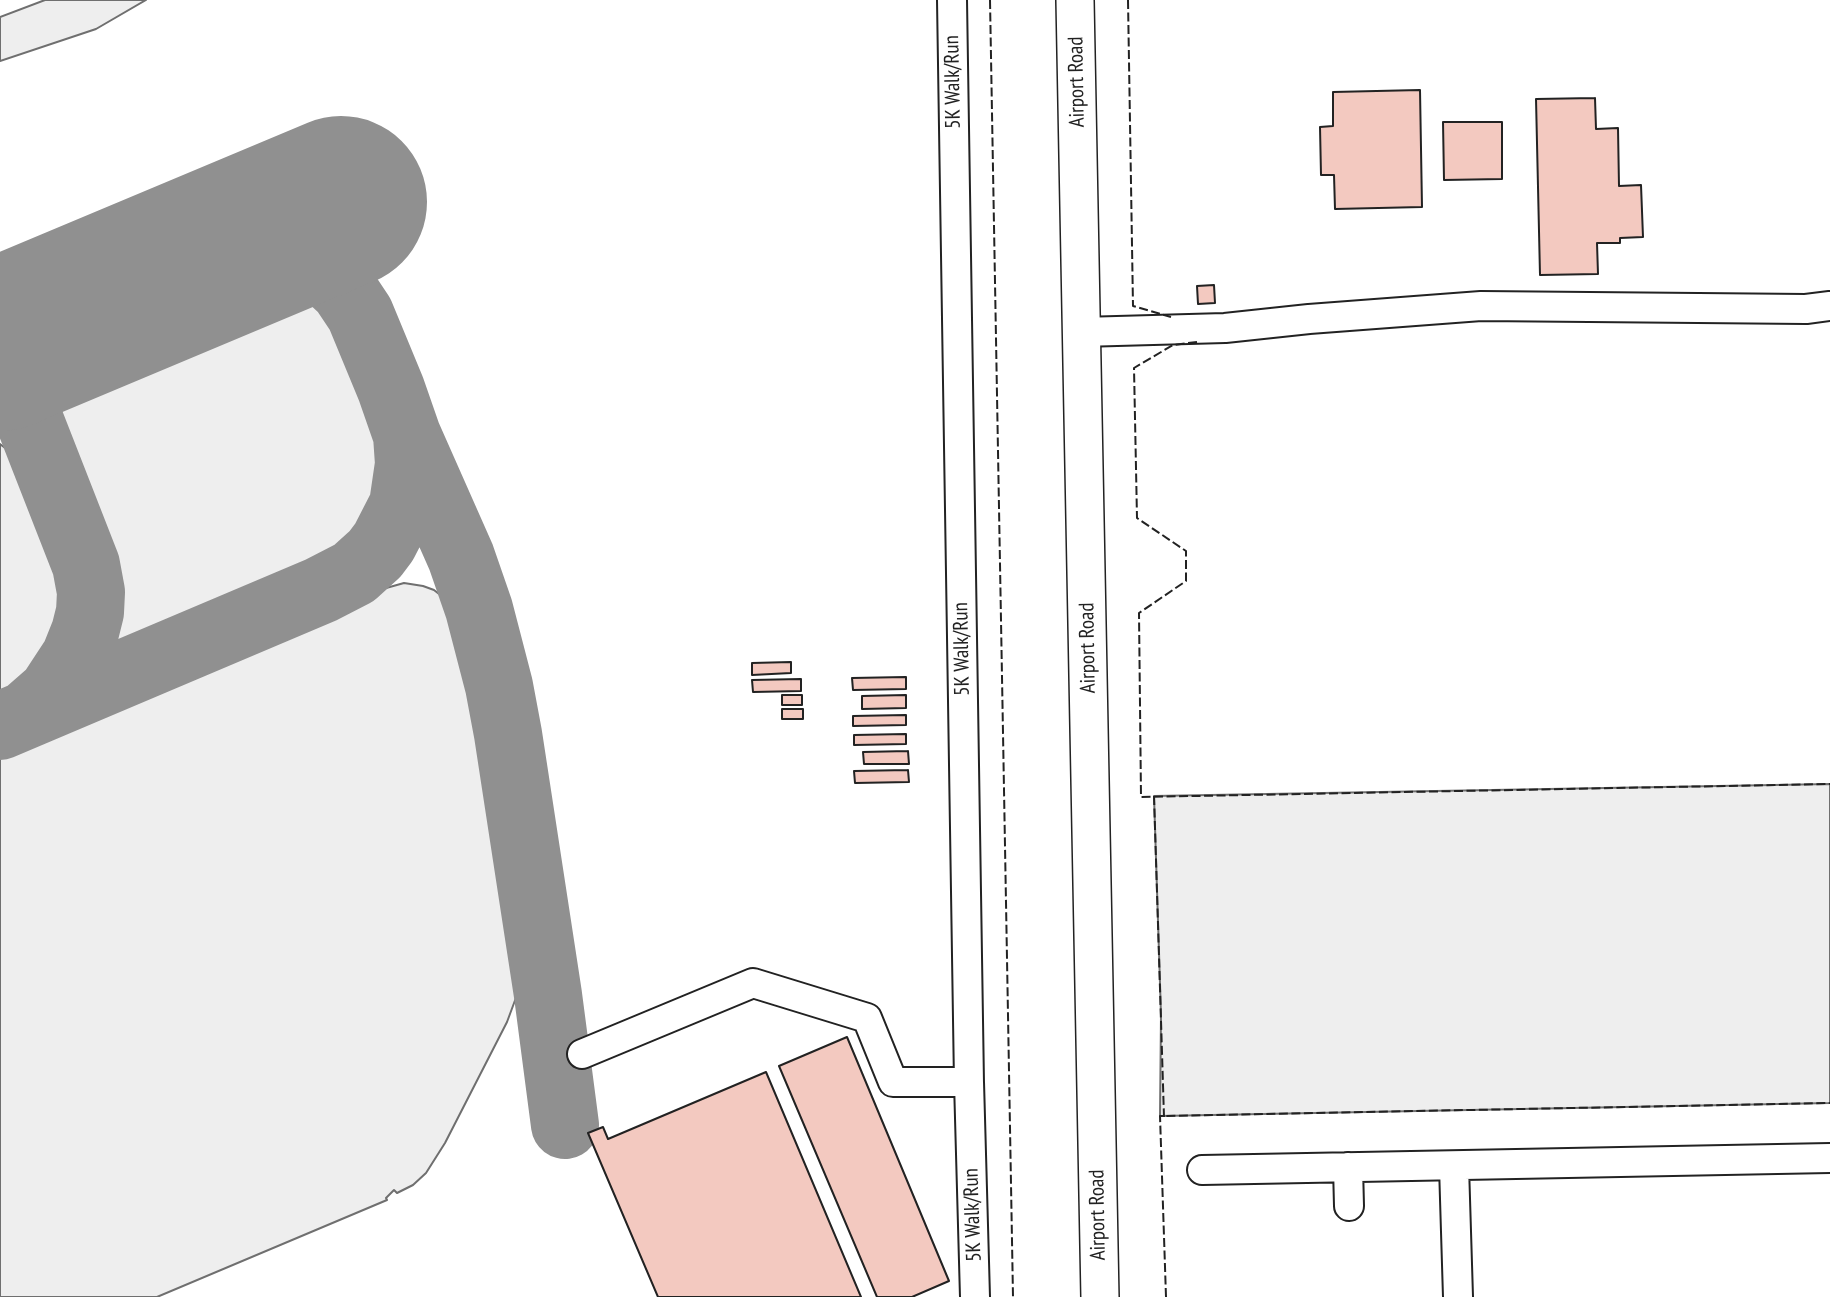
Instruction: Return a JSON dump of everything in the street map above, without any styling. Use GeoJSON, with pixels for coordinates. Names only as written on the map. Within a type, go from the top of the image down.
{"type":"FeatureCollection","features":[{"type":"Feature","properties":{"kind":"main road","name":"Airport Road"},"geometry":{"type":"LineString","coordinates":[[1075,0],[1100,1297]]}},
{"type":"Feature","properties":{"kind":"lane","name":"5K Walk/Run"},"geometry":{"type":"LineString","coordinates":[[952,0],[969,1082],[975,1297]]}},
{"type":"Feature","properties":{"kind":"lane"},"geometry":{"type":"LineString","coordinates":[[1082,332],[1225,328],[1481,306],[1805,309],[1830,306]]}},
{"type":"Feature","properties":{"kind":"lane"},"geometry":{"type":"LineString","coordinates":[[582,1054],[753,983],[867,1018],[893,1082],[969,1082]]}},
{"type":"Feature","properties":{"kind":"lane"},"geometry":{"type":"LineString","coordinates":[[1202,1170],[1830,1158]]}},
{"type":"Feature","properties":{"kind":"lane"},"geometry":{"type":"LineString","coordinates":[[1454,1166],[1458,1297]]}},
{"type":"Feature","properties":{"kind":"lane"},"geometry":{"type":"LineString","coordinates":[[1348,1167],[1349,1206]]}},
{"type":"Feature","properties":{"kind":"shaded area"},"geometry":{"type":"Polygon","coordinates":[[[45,0],[146,0],[96,29],[0,61],[0,17],[45,0]]]}},
{"type":"Feature","properties":{"kind":"shaded area"},"geometry":{"type":"Polygon","coordinates":[[[285,290],[309,293],[331,309],[376,413],[384,436],[388,462],[385,480],[373,513],[356,539],[336,559],[101,659],[115,612],[114,577],[55,425],[67,393],[82,375],[285,290]]]}},
{"type":"Feature","properties":{"kind":"shaded area"},"geometry":{"type":"Polygon","coordinates":[[[0,444],[9,451],[59,571],[67,606],[45,663],[13,692],[0,697],[0,444]]]}},
{"type":"Feature","properties":{"kind":"shaded area"},"geometry":{"type":"Polygon","coordinates":[[[404,583],[434,590],[449,602],[457,616],[477,693],[519,949],[516,950],[517,995],[507,1022],[445,1143],[426,1173],[413,1185],[397,1193],[394,1190],[387,1200],[157,1297],[0,1297],[0,750],[379,590],[404,583]]]}},
{"type":"Feature","properties":{"kind":"shaded area"},"geometry":{"type":"Polygon","coordinates":[[[1830,784],[1830,1103],[1160,1116],[1161,1015],[1154,796],[1830,784]]]}},
{"type":"Feature","properties":{"kind":"building"},"geometry":{"type":"Polygon","coordinates":[[[1420,90],[1422,207],[1335,209],[1334,175],[1321,175],[1320,127],[1333,126],[1333,92],[1420,90]]]}},
{"type":"Feature","properties":{"kind":"building"},"geometry":{"type":"Polygon","coordinates":[[[1595,98],[1596,129],[1618,128],[1619,186],[1641,185],[1643,237],[1620,238],[1620,243],[1597,243],[1598,274],[1540,275],[1536,99],[1595,98]]]}},
{"type":"Feature","properties":{"kind":"building"},"geometry":{"type":"Polygon","coordinates":[[[1443,122],[1502,122],[1502,179],[1444,180],[1443,122]]]}},
{"type":"Feature","properties":{"kind":"building"},"geometry":{"type":"Polygon","coordinates":[[[1214,285],[1215,303],[1198,304],[1197,286],[1214,285]]]}},
{"type":"Feature","properties":{"kind":"building"},"geometry":{"type":"Polygon","coordinates":[[[791,662],[791,673],[752,675],[752,663],[791,662]]]}},
{"type":"Feature","properties":{"kind":"building"},"geometry":{"type":"Polygon","coordinates":[[[906,677],[906,689],[853,690],[852,678],[906,677]]]}},
{"type":"Feature","properties":{"kind":"building"},"geometry":{"type":"Polygon","coordinates":[[[801,679],[801,691],[753,692],[752,680],[801,679]]]}},
{"type":"Feature","properties":{"kind":"building"},"geometry":{"type":"Polygon","coordinates":[[[782,695],[802,695],[802,705],[782,705],[782,695]]]}},
{"type":"Feature","properties":{"kind":"building"},"geometry":{"type":"Polygon","coordinates":[[[906,695],[906,708],[862,709],[862,696],[906,695]]]}},
{"type":"Feature","properties":{"kind":"building"},"geometry":{"type":"Polygon","coordinates":[[[782,709],[803,709],[803,719],[782,719],[782,709]]]}},
{"type":"Feature","properties":{"kind":"building"},"geometry":{"type":"Polygon","coordinates":[[[906,715],[906,725],[853,726],[853,716],[906,715]]]}},
{"type":"Feature","properties":{"kind":"building"},"geometry":{"type":"Polygon","coordinates":[[[906,734],[906,744],[854,745],[854,735],[906,734]]]}},
{"type":"Feature","properties":{"kind":"building"},"geometry":{"type":"Polygon","coordinates":[[[908,751],[909,764],[864,764],[863,752],[908,751]]]}},
{"type":"Feature","properties":{"kind":"building"},"geometry":{"type":"Polygon","coordinates":[[[908,770],[909,782],[855,783],[854,771],[908,770]]]}},
{"type":"Feature","properties":{"kind":"building"},"geometry":{"type":"Polygon","coordinates":[[[847,1037],[949,1281],[912,1297],[877,1297],[779,1066],[847,1037]]]}},
{"type":"Feature","properties":{"kind":"building"},"geometry":{"type":"Polygon","coordinates":[[[766,1072],[861,1297],[658,1297],[588,1133],[603,1127],[608,1139],[766,1072]]]}},
{"type":"Feature","properties":{"kind":"taxiway"},"geometry":{"type":"LineString","coordinates":[[261,236],[329,276],[344,290],[360,314],[407,435],[461,557],[479,609],[508,734],[565,1125]]}},
{"type":"Feature","properties":{"kind":"taxiway"},"geometry":{"type":"LineString","coordinates":[[0,345],[86,565],[91,592],[90,612],[75,657],[52,692],[28,713]]}},
{"type":"Feature","properties":{"kind":"taxiway"},"geometry":{"type":"LineString","coordinates":[[0,726],[321,590],[354,573],[384,542],[403,505],[409,464],[407,435]]}},
{"type":"Feature","properties":{"kind":"runway"},"geometry":{"type":"LineString","coordinates":[[0,345],[341,202]]}},
{"type":"Feature","properties":{"kind":"fence"},"geometry":{"type":"LineString","coordinates":[[990,0],[1013,1297]]}},
{"type":"Feature","properties":{"kind":"fence"},"geometry":{"type":"LineString","coordinates":[[1128,0],[1133,306],[1171,317]]}},
{"type":"Feature","properties":{"kind":"fence"},"geometry":{"type":"LineString","coordinates":[[1197,342],[1173,345],[1134,368],[1137,518],[1186,551],[1186,581],[1139,613],[1141,797],[1830,784]]}},
{"type":"Feature","properties":{"kind":"fence"},"geometry":{"type":"LineString","coordinates":[[1154,796],[1164,1117]]}},
{"type":"Feature","properties":{"kind":"fence"},"geometry":{"type":"LineString","coordinates":[[1166,1297],[1160,1116],[1830,1103]]}}]}
